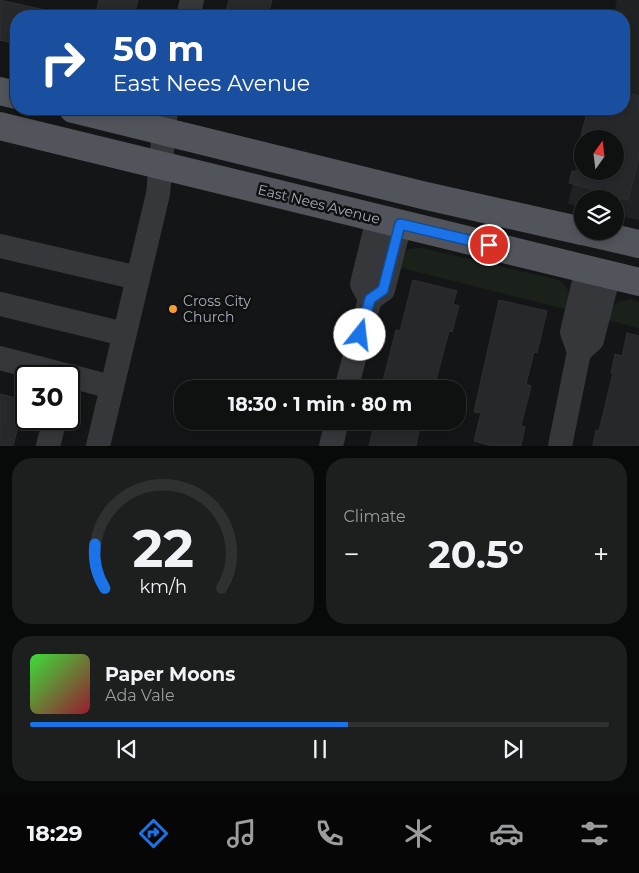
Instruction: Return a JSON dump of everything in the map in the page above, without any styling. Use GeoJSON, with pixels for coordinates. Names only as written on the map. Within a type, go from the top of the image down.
{"type":"FeatureCollection","features":[{"type":"Feature","properties":{"kind":"main road"},"geometry":{"type":"LineString","coordinates":[[123,115],[164,120],[422,195],[574,229]]}},
{"type":"Feature","properties":{"kind":"main road","name":"East Nees Avenue"},"geometry":{"type":"LineString","coordinates":[[0,126],[639,282]]}},
{"type":"Feature","properties":{"kind":"main road"},"geometry":{"type":"LineString","coordinates":[[622,240],[639,244]]}},
{"type":"Feature","properties":{"kind":"main road"},"geometry":{"type":"LineString","coordinates":[[598,271],[629,261],[639,263]]}},
{"type":"Feature","properties":{"kind":"street"},"geometry":{"type":"LineString","coordinates":[[98,446],[158,194],[164,120]]}},
{"type":"Feature","properties":{"kind":"street"},"geometry":{"type":"LineString","coordinates":[[348,380],[370,299],[362,284],[389,222]]}},
{"type":"Feature","properties":{"kind":"street"},"geometry":{"type":"LineString","coordinates":[[0,246],[138,278]]}},
{"type":"Feature","properties":{"kind":"street"},"geometry":{"type":"LineString","coordinates":[[560,446],[579,352],[592,340],[598,271]]}},
{"type":"Feature","properties":{"kind":"street"},"geometry":{"type":"LineString","coordinates":[[0,304],[124,334]]}},
{"type":"Feature","properties":{"kind":"street"},"geometry":{"type":"LineString","coordinates":[[0,358],[25,365]]}},
{"type":"Feature","properties":{"kind":"street"},"geometry":{"type":"LineString","coordinates":[[80,380],[112,387]]}},
{"type":"Feature","properties":{"kind":"street"},"geometry":{"type":"LineString","coordinates":[[48,446],[52,430]]}},
{"type":"Feature","properties":{"kind":"street"},"geometry":{"type":"LineString","coordinates":[[331,446],[335,430]]}},
{"type":"Feature","properties":{"kind":"shaded area"},"geometry":{"type":"Polygon","coordinates":[[[617,0],[639,0],[639,220],[624,217],[624,190],[574,190],[574,205],[568,204],[574,178],[574,180],[624,180],[624,130],[586,130],[590,115],[630,115],[630,10],[614,10],[617,0]]]}},
{"type":"Feature","properties":{"kind":"shaded area"},"geometry":{"type":"Polygon","coordinates":[[[422,248],[559,280],[569,293],[569,310],[398,267],[401,257],[409,249],[422,248]]]}},
{"type":"Feature","properties":{"kind":"shaded area"},"geometry":{"type":"Polygon","coordinates":[[[630,299],[639,302],[639,328],[607,320],[614,305],[630,299]]]}},
{"type":"Feature","properties":{"kind":"building"},"geometry":{"type":"Polygon","coordinates":[[[0,0],[45,10],[10,10],[10,42],[0,40],[0,0]]]}},
{"type":"Feature","properties":{"kind":"building"},"geometry":{"type":"Polygon","coordinates":[[[99,0],[138,0],[136,10],[97,10],[99,0]]]}},
{"type":"Feature","properties":{"kind":"building"},"geometry":{"type":"Polygon","coordinates":[[[229,0],[272,0],[270,10],[226,10],[229,0]]]}},
{"type":"Feature","properties":{"kind":"building"},"geometry":{"type":"Polygon","coordinates":[[[630,94],[639,96],[639,158],[628,200],[624,199],[624,190],[597,190],[569,183],[572,171],[574,171],[574,180],[624,180],[624,130],[582,130],[586,115],[630,115],[630,94]]]}},
{"type":"Feature","properties":{"kind":"building"},"geometry":{"type":"Polygon","coordinates":[[[413,280],[457,291],[453,304],[459,306],[452,332],[449,331],[436,380],[383,380],[396,330],[400,331],[413,280]]]}},
{"type":"Feature","properties":{"kind":"building"},"geometry":{"type":"Polygon","coordinates":[[[499,300],[547,311],[537,353],[534,352],[526,384],[531,386],[521,426],[525,427],[521,446],[492,446],[474,441],[481,413],[474,412],[499,300]]]}},
{"type":"Feature","properties":{"kind":"building"},"geometry":{"type":"Polygon","coordinates":[[[627,333],[639,336],[639,446],[593,446],[596,430],[599,431],[613,373],[611,373],[615,354],[622,356],[627,333]]]}},
{"type":"Feature","properties":{"kind":"building"},"geometry":{"type":"Polygon","coordinates":[[[0,394],[15,398],[15,430],[17,430],[13,446],[0,446],[0,394]]]}},
{"type":"Feature","properties":{"kind":"building"},"geometry":{"type":"Polygon","coordinates":[[[373,430],[419,430],[416,446],[369,446],[373,430]]]}},
{"type":"Feature","properties":{"kind":"place","name":"Cross City Church"},"geometry":{"type":"Point","coordinates":[173,309]}},
{"type":"Feature","properties":{"kind":"route"},"geometry":{"type":"LineString","coordinates":[[360,335],[370,299],[383,290],[400,224],[489,245]]}}]}
